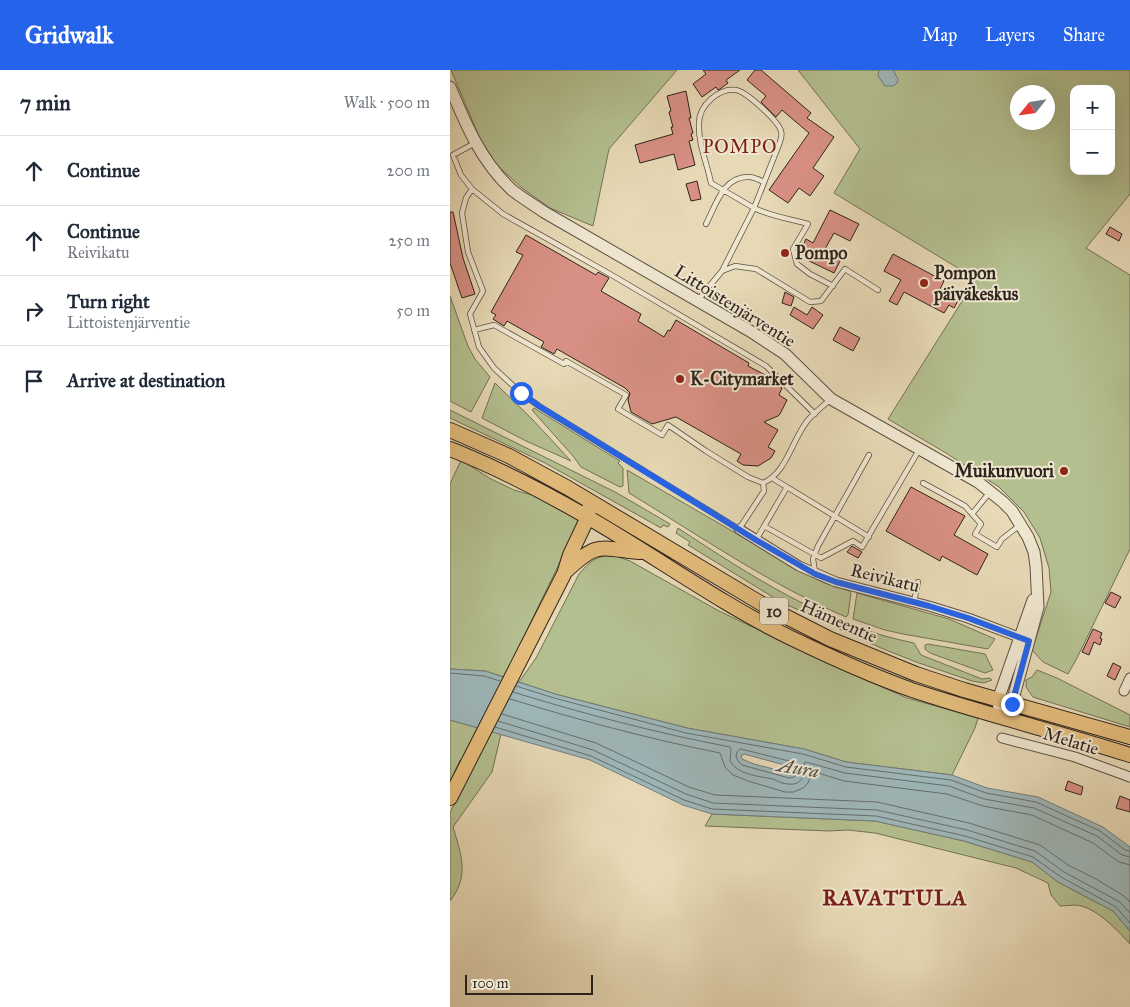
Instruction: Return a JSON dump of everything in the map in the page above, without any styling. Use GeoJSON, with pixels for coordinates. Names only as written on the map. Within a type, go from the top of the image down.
{"type":"FeatureCollection","features":[{"type":"Feature","properties":{"kind":"highway","name":"Hämeentie"},"geometry":{"type":"LineString","coordinates":[[450,430],[509,456],[589,500],[733,587],[798,624],[830,639],[916,674],[998,700],[1130,737]]}},
{"type":"Feature","properties":{"kind":"highway","name":"Hämeentie"},"geometry":{"type":"LineString","coordinates":[[450,448],[504,472],[588,517],[726,603],[786,636],[868,673],[911,689],[1130,755]]}},
{"type":"Feature","properties":{"kind":"highway"},"geometry":{"type":"LineString","coordinates":[[450,798],[564,574],[570,555],[588,517],[589,500]]}},
{"type":"Feature","properties":{"kind":"highway"},"geometry":{"type":"LineString","coordinates":[[564,574],[585,554],[600,548],[646,553]]}},
{"type":"Feature","properties":{"kind":"street","name":"Littoistenjärventie"},"geometry":{"type":"LineString","coordinates":[[450,87],[475,143],[494,171],[514,191],[544,212],[750,331],[785,354],[831,399],[978,482],[1003,502],[1021,524],[1034,552],[1038,607],[1036,617],[1024,639],[998,700],[1000,717]]}},
{"type":"Feature","properties":{"kind":"street","name":"Reivikatu"},"geometry":{"type":"LineString","coordinates":[[739,529],[815,574],[845,585],[968,618],[1024,639]]}},
{"type":"Feature","properties":{"kind":"street","name":"Littoistenjärventie"},"geometry":{"type":"LineString","coordinates":[[1000,717],[1012,704],[1024,639]]}},
{"type":"Feature","properties":{"kind":"street"},"geometry":{"type":"LineString","coordinates":[[1124,691],[1130,678]]}},
{"type":"Feature","properties":{"kind":"street","name":"Melatie"},"geometry":{"type":"LineString","coordinates":[[1002,738],[1075,757],[1130,777]]}},
{"type":"Feature","properties":{"kind":"lane"},"geometry":{"type":"LineString","coordinates":[[697,302],[722,271],[754,208],[780,142],[782,132],[776,122],[748,96],[736,90],[720,92],[706,104],[699,120],[700,144],[708,166],[711,183],[754,208],[765,213],[808,224],[794,249],[797,264],[810,274],[832,286]]}},
{"type":"Feature","properties":{"kind":"lane"},"geometry":{"type":"LineString","coordinates":[[475,143],[453,155],[462,175],[472,189],[503,214],[766,366],[815,414]]}},
{"type":"Feature","properties":{"kind":"lane"},"geometry":{"type":"LineString","coordinates":[[706,224],[723,189],[733,180],[750,176],[764,182]]}},
{"type":"Feature","properties":{"kind":"lane"},"geometry":{"type":"LineString","coordinates":[[472,189],[466,198],[462,213],[468,252],[483,291],[470,314],[479,347],[494,368],[521,393],[539,406],[739,529],[764,490],[763,483]]}},
{"type":"Feature","properties":{"kind":"lane"},"geometry":{"type":"LineString","coordinates":[[722,271],[735,266],[756,269],[810,302],[821,301],[845,270],[878,290]]}},
{"type":"Feature","properties":{"kind":"lane"},"geometry":{"type":"LineString","coordinates":[[474,330],[494,325],[564,364],[566,361],[626,395],[618,409],[662,435],[668,425],[706,452],[748,477],[763,483]]}},
{"type":"Feature","properties":{"kind":"lane"},"geometry":{"type":"LineString","coordinates":[[763,483],[772,478],[780,469],[807,421],[831,399]]}},
{"type":"Feature","properties":{"kind":"lane"},"geometry":{"type":"LineString","coordinates":[[764,526],[821,558],[853,541],[862,547],[919,450]]}},
{"type":"Feature","properties":{"kind":"lane"},"geometry":{"type":"LineString","coordinates":[[815,574],[813,559],[818,546],[869,455]]}},
{"type":"Feature","properties":{"kind":"lane"},"geometry":{"type":"LineString","coordinates":[[772,478],[869,537]]}},
{"type":"Feature","properties":{"kind":"lane"},"geometry":{"type":"LineString","coordinates":[[923,483],[965,506],[981,524],[975,534],[997,547],[1002,539],[1021,524]]}},
{"type":"Feature","properties":{"kind":"lane"},"geometry":{"type":"LineString","coordinates":[[756,540],[787,487]]}},
{"type":"Feature","properties":{"kind":"lane"},"geometry":{"type":"LineString","coordinates":[[972,514],[991,491]]}},
{"type":"Feature","properties":{"kind":"lane"},"geometry":{"type":"LineString","coordinates":[[914,602],[918,582]]}},
{"type":"Feature","properties":{"kind":"green space"},"geometry":{"type":"Polygon","coordinates":[[[451,70],[677,70],[609,149],[593,226],[550,208],[522,188],[497,165],[481,141],[451,70]]]}},
{"type":"Feature","properties":{"kind":"green space"},"geometry":{"type":"Polygon","coordinates":[[[798,70],[1130,70],[1130,194],[1086,248],[1130,275],[1130,549],[1068,674],[1043,662],[1032,650],[1051,592],[1049,568],[1040,538],[1024,512],[999,487],[888,419],[976,279],[834,193],[860,149],[798,70]]]}},
{"type":"Feature","properties":{"kind":"green space"},"geometry":{"type":"Polygon","coordinates":[[[450,296],[468,346],[475,359],[490,377],[471,412],[450,401],[450,296]]]}},
{"type":"Feature","properties":{"kind":"green space"},"geometry":{"type":"Polygon","coordinates":[[[495,383],[571,461],[526,441],[482,418],[495,383]]]}},
{"type":"Feature","properties":{"kind":"green space"},"geometry":{"type":"Polygon","coordinates":[[[534,408],[620,461],[618,463],[623,468],[623,486],[620,487],[581,467],[532,410],[534,408]]]}},
{"type":"Feature","properties":{"kind":"green space"},"geometry":{"type":"Polygon","coordinates":[[[450,410],[617,493],[670,524],[668,527],[663,525],[661,528],[545,463],[450,418],[450,410]]]}},
{"type":"Feature","properties":{"kind":"green space"},"geometry":{"type":"Polygon","coordinates":[[[461,460],[491,479],[514,490],[532,495],[580,521],[504,677],[485,671],[450,669],[450,484],[461,460]]]}},
{"type":"Feature","properties":{"kind":"green space"},"geometry":{"type":"Polygon","coordinates":[[[627,470],[801,571],[824,583],[850,591],[848,615],[846,617],[817,604],[762,575],[629,493],[627,470]]]}},
{"type":"Feature","properties":{"kind":"green space"},"geometry":{"type":"Polygon","coordinates":[[[678,528],[733,564],[820,612],[851,625],[914,643],[921,655],[982,679],[990,678],[992,680],[984,683],[972,681],[916,662],[781,602],[688,545],[690,542],[676,533],[678,528]]]}},
{"type":"Feature","properties":{"kind":"green space"},"geometry":{"type":"Polygon","coordinates":[[[613,555],[630,561],[719,611],[841,669],[907,698],[978,718],[952,775],[846,762],[804,749],[687,728],[555,694],[519,682],[536,658],[579,574],[594,560],[613,555]]]}},
{"type":"Feature","properties":{"kind":"green space"},"geometry":{"type":"Polygon","coordinates":[[[857,593],[949,619],[995,639],[988,649],[885,630],[853,619],[857,593]]]}},
{"type":"Feature","properties":{"kind":"green space"},"geometry":{"type":"Polygon","coordinates":[[[925,645],[985,654],[993,670],[985,673],[930,653],[925,649],[925,645]]]}},
{"type":"Feature","properties":{"kind":"green space"},"geometry":{"type":"Polygon","coordinates":[[[1037,670],[1057,678],[1130,715],[1130,727],[1033,697],[1026,687],[1026,680],[1032,677],[1037,670]]]}},
{"type":"Feature","properties":{"kind":"green space"},"geometry":{"type":"Polygon","coordinates":[[[450,720],[501,734],[492,772],[453,827],[461,856],[462,874],[456,892],[450,901],[450,813],[472,766],[460,760],[450,782],[450,720]]]}},
{"type":"Feature","properties":{"kind":"green space"},"geometry":{"type":"Polygon","coordinates":[[[712,814],[875,821],[964,841],[1032,862],[1058,882],[1113,911],[1130,931],[1130,944],[1106,920],[1091,910],[1076,905],[1060,906],[1051,895],[1048,883],[1016,868],[875,833],[848,830],[829,831],[705,826],[712,814]]]}},
{"type":"Feature","properties":{"kind":"water"},"geometry":{"type":"Polygon","coordinates":[[[879,70],[893,70],[898,79],[897,83],[893,86],[885,86],[878,76],[879,70]]]}},
{"type":"Feature","properties":{"kind":"water","name":"Aura"},"geometry":{"type":"Polygon","coordinates":[[[450,669],[485,671],[555,694],[687,728],[804,749],[846,762],[952,775],[987,788],[1038,797],[1103,827],[1130,847],[1130,931],[1113,911],[1058,882],[1032,862],[964,841],[875,821],[712,814],[683,805],[590,760],[450,720],[450,669]],[[744,754],[741,756],[742,759],[754,764],[789,773],[793,772],[794,769],[744,754]]]}},
{"type":"Feature","properties":{"kind":"building"},"geometry":{"type":"Polygon","coordinates":[[[703,70],[740,70],[726,80],[728,83],[720,89],[718,90],[716,87],[702,97],[693,84],[706,74],[703,70]]]}},
{"type":"Feature","properties":{"kind":"building"},"geometry":{"type":"Polygon","coordinates":[[[755,70],[761,70],[811,113],[807,118],[834,137],[813,168],[824,176],[810,196],[799,188],[788,203],[769,190],[809,133],[782,110],[776,117],[761,102],[766,96],[747,80],[755,70]]]}},
{"type":"Feature","properties":{"kind":"building"},"geometry":{"type":"Polygon","coordinates":[[[686,91],[693,133],[691,134],[693,140],[689,141],[695,165],[678,170],[674,154],[640,163],[635,145],[673,134],[669,112],[671,111],[667,96],[686,91]]]}},
{"type":"Feature","properties":{"kind":"building"},"geometry":{"type":"Polygon","coordinates":[[[697,181],[701,199],[691,201],[686,184],[697,181]]]}},
{"type":"Feature","properties":{"kind":"building"},"geometry":{"type":"Polygon","coordinates":[[[830,210],[859,224],[850,241],[834,233],[825,249],[842,257],[834,273],[805,259],[809,251],[802,248],[806,239],[813,243],[830,210]]]}},
{"type":"Feature","properties":{"kind":"building"},"geometry":{"type":"Polygon","coordinates":[[[450,212],[453,212],[463,258],[475,294],[462,298],[450,263],[450,212]]]}},
{"type":"Feature","properties":{"kind":"building"},"geometry":{"type":"Polygon","coordinates":[[[1110,227],[1122,234],[1119,241],[1106,234],[1110,227]]]}},
{"type":"Feature","properties":{"kind":"building"},"geometry":{"type":"Polygon","coordinates":[[[526,235],[596,275],[598,272],[609,278],[601,291],[641,314],[638,321],[664,337],[676,320],[749,363],[748,366],[771,378],[770,381],[782,388],[779,395],[787,400],[780,414],[764,422],[778,430],[768,447],[775,451],[771,458],[758,466],[743,465],[737,461],[741,454],[676,417],[652,424],[631,412],[628,400],[630,393],[625,388],[557,349],[554,354],[541,347],[544,342],[507,321],[504,326],[493,319],[496,315],[491,312],[523,255],[516,252],[526,235]]]}},
{"type":"Feature","properties":{"kind":"building","name":"Pompon päiväkeskus"},"geometry":{"type":"Polygon","coordinates":[[[893,254],[944,281],[940,289],[959,299],[954,308],[949,305],[944,313],[904,292],[897,305],[889,301],[901,280],[884,271],[893,254]]]}},
{"type":"Feature","properties":{"kind":"building"},"geometry":{"type":"Polygon","coordinates":[[[785,292],[794,297],[791,306],[782,303],[785,292]]]}},
{"type":"Feature","properties":{"kind":"building"},"geometry":{"type":"Polygon","coordinates":[[[794,307],[807,315],[812,307],[823,315],[813,329],[790,315],[794,307]]]}},
{"type":"Feature","properties":{"kind":"building"},"geometry":{"type":"Polygon","coordinates":[[[840,327],[860,338],[853,351],[833,340],[840,327]]]}},
{"type":"Feature","properties":{"kind":"building"},"geometry":{"type":"Polygon","coordinates":[[[911,487],[965,516],[954,535],[988,554],[977,575],[942,556],[940,561],[886,531],[911,487]]]}},
{"type":"Feature","properties":{"kind":"building"},"geometry":{"type":"Polygon","coordinates":[[[852,546],[862,552],[858,558],[847,552],[852,546]]]}},
{"type":"Feature","properties":{"kind":"building"},"geometry":{"type":"Polygon","coordinates":[[[1111,592],[1121,597],[1115,608],[1105,603],[1111,592]]]}},
{"type":"Feature","properties":{"kind":"building"},"geometry":{"type":"Polygon","coordinates":[[[1093,629],[1102,633],[1100,638],[1102,639],[1100,645],[1094,642],[1089,655],[1082,652],[1093,629]]]}},
{"type":"Feature","properties":{"kind":"building"},"geometry":{"type":"Polygon","coordinates":[[[1113,663],[1121,667],[1115,680],[1107,676],[1113,663]]]}},
{"type":"Feature","properties":{"kind":"building"},"geometry":{"type":"Polygon","coordinates":[[[1068,781],[1083,787],[1081,795],[1065,790],[1068,781]]]}},
{"type":"Feature","properties":{"kind":"building"},"geometry":{"type":"Polygon","coordinates":[[[1120,796],[1130,800],[1130,812],[1116,808],[1120,796]]]}},
{"type":"Feature","properties":{"kind":"place","name":"Pompo"},"geometry":{"type":"Point","coordinates":[785,253]}},
{"type":"Feature","properties":{"kind":"place","name":"Pompon päiväkeskus"},"geometry":{"type":"Point","coordinates":[924,283]}},
{"type":"Feature","properties":{"kind":"place","name":"K-Citymarket"},"geometry":{"type":"Point","coordinates":[680,379]}},
{"type":"Feature","properties":{"kind":"place","name":"Muikunvuori"},"geometry":{"type":"Point","coordinates":[1064,471]}},
{"type":"Feature","properties":{"kind":"district","name":"POMPO"},"geometry":{"type":"Point","coordinates":[740,146]}},
{"type":"Feature","properties":{"kind":"district","name":"RAVATTULA"},"geometry":{"type":"Point","coordinates":[895,897]}},
{"type":"Feature","properties":{"kind":"route"},"geometry":{"type":"LineString","coordinates":[[521,393],[539,406],[815,574],[854,588],[929,606],[968,618],[1029,641],[1012,704]]}}]}
